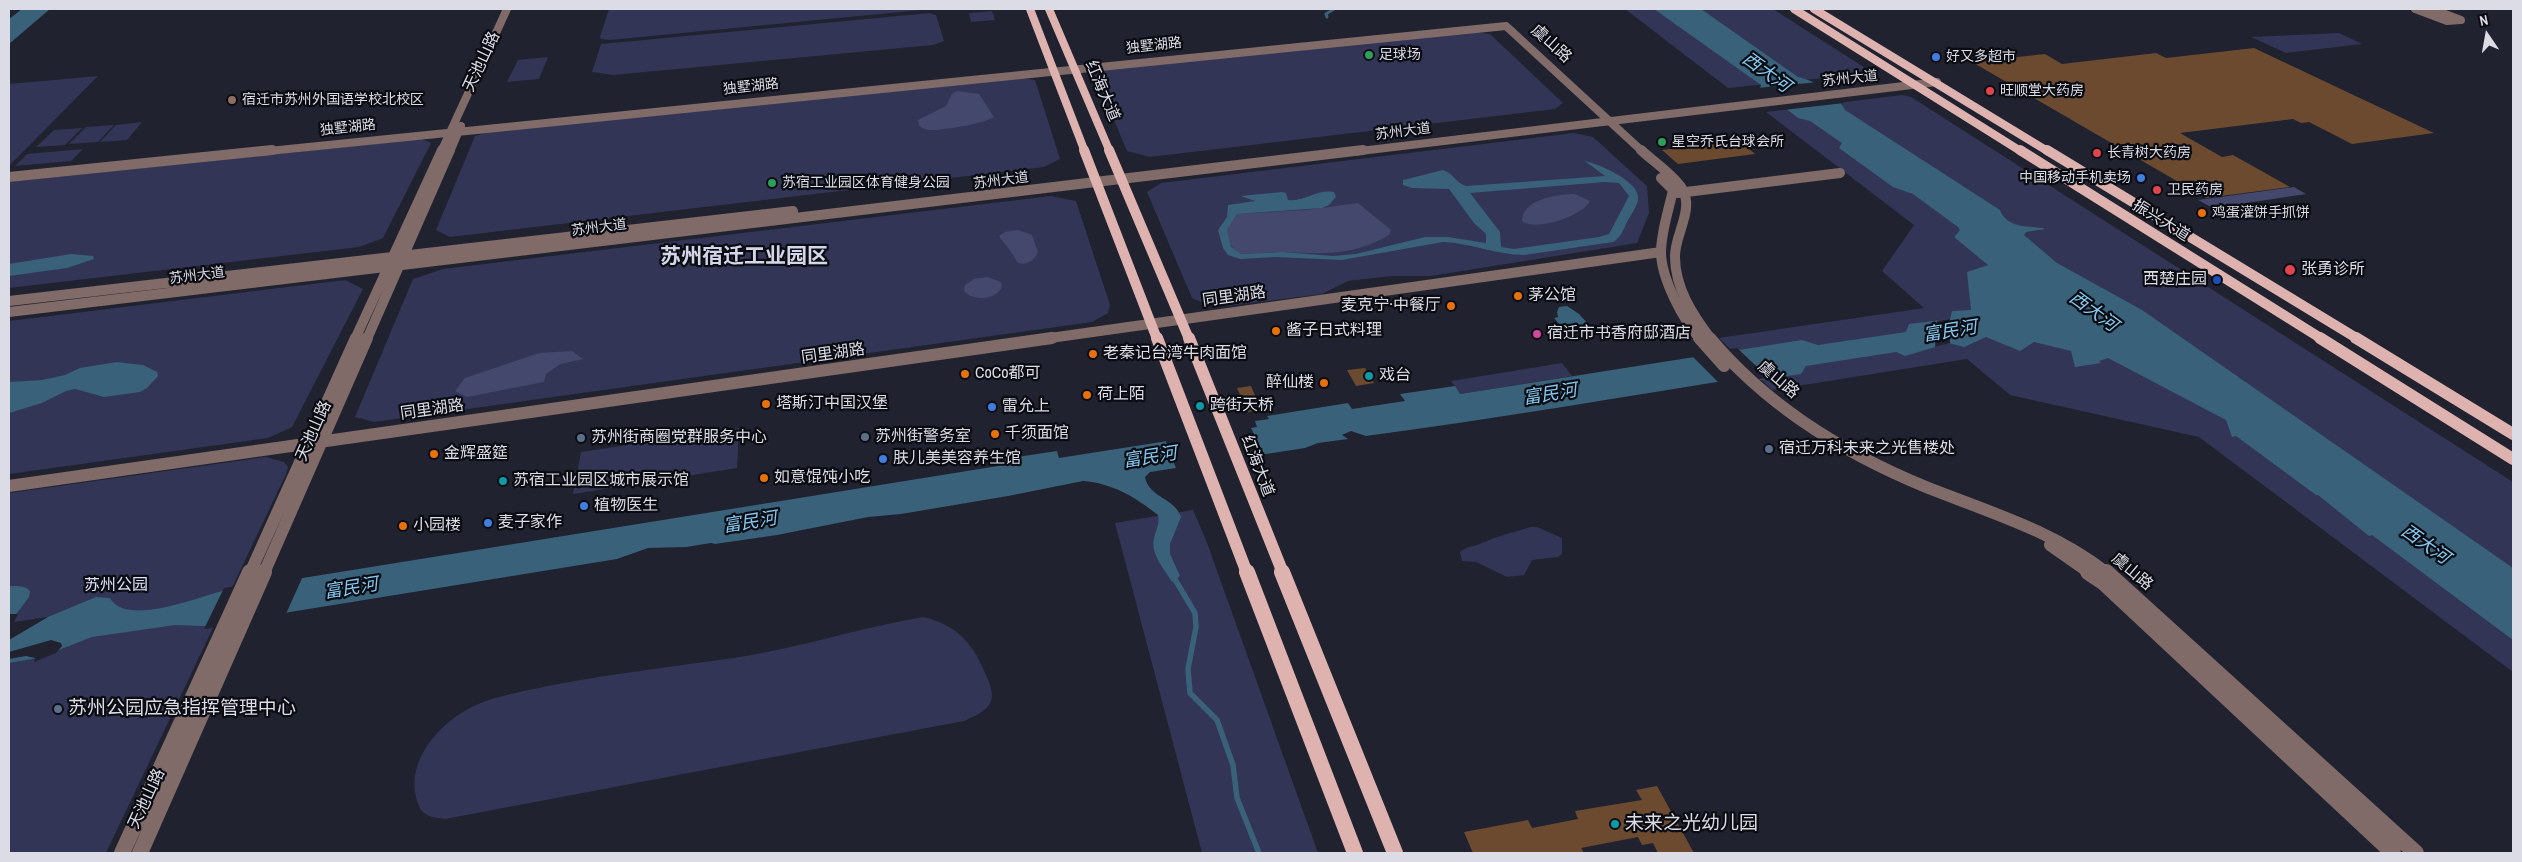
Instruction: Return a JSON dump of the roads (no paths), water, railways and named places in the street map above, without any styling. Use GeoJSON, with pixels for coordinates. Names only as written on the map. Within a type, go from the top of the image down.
{"type":"FeatureCollection","features":[{"type":"Feature","properties":{"kind":"main road"},"geometry":{"type":"LineString","coordinates":[[1030,9],[1153,325],[1354,853]]}},
{"type":"Feature","properties":{"kind":"main road","name":"红海大道"},"geometry":{"type":"LineString","coordinates":[[1049,9],[1182,321],[1247,489],[1395,853]]}},
{"type":"Feature","properties":{"kind":"main road","name":"振兴大道"},"geometry":{"type":"LineString","coordinates":[[1794,9],[2513,459]]}},
{"type":"Feature","properties":{"kind":"main road","name":"振兴大道"},"geometry":{"type":"LineString","coordinates":[[1814,9],[2511,432]]}},
{"type":"Feature","properties":{"kind":"street","name":"天池山路"},"geometry":{"type":"LineString","coordinates":[[140,853],[221,654],[262,563],[322,442],[403,260],[454,131],[507,9]]}},
{"type":"Feature","properties":{"kind":"street","name":"天池山路"},"geometry":{"type":"LineString","coordinates":[[262,563],[309,444],[390,262],[516,9]]}},
{"type":"Feature","properties":{"kind":"street"},"geometry":{"type":"LineString","coordinates":[[2415,9],[2447,21],[2461,20],[2432,9]]}},
{"type":"Feature","properties":{"kind":"street","name":"独墅湖路"},"geometry":{"type":"LineString","coordinates":[[9,176],[1496,26]]}},
{"type":"Feature","properties":{"kind":"street","name":"虞山路"},"geometry":{"type":"LineString","coordinates":[[1496,26],[1684,192],[1687,197],[1687,208],[1675,248],[1682,291],[1717,353]]}},
{"type":"Feature","properties":{"kind":"street","name":"苏州大道"},"geometry":{"type":"LineString","coordinates":[[9,312],[403,260],[1096,180],[1753,96],[1926,76]]}},
{"type":"Feature","properties":{"kind":"street","name":"苏州大道"},"geometry":{"type":"LineString","coordinates":[[1600,117],[1761,102],[1937,82]]}},
{"type":"Feature","properties":{"kind":"street","name":"虞山路"},"geometry":{"type":"LineString","coordinates":[[1600,117],[1665,182],[1673,193],[1661,252],[1668,284],[1690,328],[1764,399],[1808,434],[1880,473],[2022,532],[2057,549],[2080,565],[2103,582],[2393,853]]}},
{"type":"Feature","properties":{"kind":"street"},"geometry":{"type":"LineString","coordinates":[[1673,193],[1840,173]]}},
{"type":"Feature","properties":{"kind":"street","name":"同里湖路"},"geometry":{"type":"LineString","coordinates":[[9,486],[1661,252]]}},
{"type":"Feature","properties":{"kind":"street","name":"苏州大道"},"geometry":{"type":"LineString","coordinates":[[9,302],[390,262]]}},
{"type":"Feature","properties":{"kind":"street","name":"虞山路"},"geometry":{"type":"LineString","coordinates":[[1764,399],[1821,435],[1895,473],[2044,533],[2071,548],[2110,574],[2416,853]]}},
{"type":"Feature","properties":{"kind":"street","name":"天池山路"},"geometry":{"type":"LineString","coordinates":[[122,853],[221,654]]}},
{"type":"Feature","properties":{"kind":"water"},"geometry":{"type":"Polygon","coordinates":[[[22,9],[50,9],[9,44],[9,19],[22,9]]]}},
{"type":"Feature","properties":{"kind":"water"},"geometry":{"type":"Polygon","coordinates":[[[1654,9],[1701,9],[1798,77],[1825,89],[1837,99],[1845,110],[2000,210],[2007,220],[2018,225],[2045,229],[2026,232],[2024,235],[2057,263],[2142,310],[2513,568],[2513,640],[2372,535],[2369,536],[2318,495],[2236,436],[2232,437],[2226,420],[2108,358],[2099,361],[2101,363],[2075,367],[2071,351],[2034,342],[2020,351],[1986,337],[1964,347],[1949,343],[1905,356],[1896,352],[1806,366],[1801,374],[1760,380],[1756,376],[1366,436],[1351,431],[1342,435],[1348,439],[1318,443],[1305,448],[1150,472],[1145,477],[1147,484],[1173,506],[1181,517],[1170,544],[1170,554],[1180,576],[1172,582],[1159,562],[1154,550],[1153,544],[1158,524],[1158,515],[1141,502],[1123,492],[1094,482],[1083,481],[901,514],[868,517],[777,535],[686,547],[648,548],[617,559],[204,626],[175,625],[92,637],[38,658],[9,663],[9,586],[23,587],[30,591],[29,597],[11,621],[13,625],[36,622],[96,597],[110,598],[118,606],[131,610],[163,608],[222,591],[998,466],[997,460],[1057,451],[1059,458],[1257,427],[1255,421],[1269,419],[1267,416],[1348,403],[1352,409],[1405,401],[1400,394],[1455,386],[1460,394],[1802,340],[1818,345],[1906,332],[1909,324],[1950,319],[1952,311],[1971,310],[1967,272],[1988,265],[1954,237],[1960,230],[1958,227],[1913,194],[1893,187],[1839,148],[1842,143],[1810,121],[1798,118],[1760,88],[1761,85],[1654,9]]]}},
{"type":"Feature","properties":{"kind":"water"},"geometry":{"type":"Polygon","coordinates":[[[1585,161],[1599,165],[1624,179],[1636,190],[1638,196],[1635,208],[1618,238],[1613,242],[1524,255],[1443,242],[1342,260],[1275,257],[1240,259],[1228,255],[1223,248],[1218,230],[1227,217],[1228,205],[1255,201],[1241,196],[1282,192],[1286,193],[1288,200],[1294,200],[1322,192],[1334,192],[1336,197],[1329,205],[1322,208],[1237,214],[1227,230],[1231,247],[1241,254],[1283,252],[1333,256],[1356,254],[1425,237],[1448,237],[1486,243],[1486,234],[1474,223],[1449,189],[1412,188],[1403,185],[1403,180],[1443,170],[1466,186],[1605,176],[1585,161]],[[1605,182],[1470,193],[1500,232],[1501,247],[1514,249],[1609,234],[1629,196],[1619,183],[1605,182]]]}},
{"type":"Feature","properties":{"kind":"water"},"geometry":{"type":"Polygon","coordinates":[[[71,254],[93,256],[94,259],[67,268],[9,276],[9,264],[71,254]]]}},
{"type":"Feature","properties":{"kind":"water"},"geometry":{"type":"Polygon","coordinates":[[[1567,306],[1596,329],[1560,335],[1556,329],[1560,325],[1554,318],[1558,317],[1559,307],[1567,306]]]}},
{"type":"Feature","properties":{"kind":"water"},"geometry":{"type":"Polygon","coordinates":[[[117,362],[143,365],[157,372],[158,376],[147,388],[140,392],[104,397],[75,389],[66,391],[42,403],[9,413],[9,382],[42,380],[65,375],[80,368],[117,362]]]}},
{"type":"Feature","properties":{"kind":"waterway"},"geometry":{"type":"LineString","coordinates":[[1327,17],[1326,14],[1334,9]]}},
{"type":"Feature","properties":{"kind":"waterway"},"geometry":{"type":"LineString","coordinates":[[1173,576],[1195,613],[1196,627],[1188,669],[1190,693],[1217,720],[1233,765],[1237,798],[1259,853]]}},
{"type":"Feature","properties":{"kind":"place","name":"足球场"},"geometry":{"type":"Point","coordinates":[1369,55]}},
{"type":"Feature","properties":{"kind":"place","name":"好又多超市"},"geometry":{"type":"Point","coordinates":[1936,57]}},
{"type":"Feature","properties":{"kind":"place","name":"旺顺堂大药房"},"geometry":{"type":"Point","coordinates":[1990,91]}},
{"type":"Feature","properties":{"kind":"place","name":"宿迁市苏州外国语学校北校区"},"geometry":{"type":"Point","coordinates":[232,100]}},
{"type":"Feature","properties":{"kind":"place","name":"星空乔氏台球会所"},"geometry":{"type":"Point","coordinates":[1662,142]}},
{"type":"Feature","properties":{"kind":"place","name":"长青树大药房"},"geometry":{"type":"Point","coordinates":[2097,153]}},
{"type":"Feature","properties":{"kind":"place","name":"中国移动手机卖场"},"geometry":{"type":"Point","coordinates":[2141,178]}},
{"type":"Feature","properties":{"kind":"place","name":"苏宿工业园区体育健身公园"},"geometry":{"type":"Point","coordinates":[772,183]}},
{"type":"Feature","properties":{"kind":"place","name":"卫民药房"},"geometry":{"type":"Point","coordinates":[2157,190]}},
{"type":"Feature","properties":{"kind":"place","name":"鸡蛋灌饼手抓饼"},"geometry":{"type":"Point","coordinates":[2202,213]}},
{"type":"Feature","properties":{"kind":"place","name":"张勇诊所"},"geometry":{"type":"Point","coordinates":[2290,270]}},
{"type":"Feature","properties":{"kind":"place","name":"西楚庄园"},"geometry":{"type":"Point","coordinates":[2217,280]}},
{"type":"Feature","properties":{"kind":"place","name":"茅公馆"},"geometry":{"type":"Point","coordinates":[1518,296]}},
{"type":"Feature","properties":{"kind":"place","name":"麦克宁·中餐厅"},"geometry":{"type":"Point","coordinates":[1451,306]}},
{"type":"Feature","properties":{"kind":"place","name":"酱子日式料理"},"geometry":{"type":"Point","coordinates":[1276,331]}},
{"type":"Feature","properties":{"kind":"place","name":"宿迁市书香府邸酒店"},"geometry":{"type":"Point","coordinates":[1537,334]}},
{"type":"Feature","properties":{"kind":"place","name":"老秦记台湾牛肉面馆"},"geometry":{"type":"Point","coordinates":[1093,354]}},
{"type":"Feature","properties":{"kind":"place","name":"CoCo都可"},"geometry":{"type":"Point","coordinates":[965,374]}},
{"type":"Feature","properties":{"kind":"place","name":"戏台"},"geometry":{"type":"Point","coordinates":[1369,376]}},
{"type":"Feature","properties":{"kind":"place","name":"醉仙楼"},"geometry":{"type":"Point","coordinates":[1324,383]}},
{"type":"Feature","properties":{"kind":"place","name":"荷上陌"},"geometry":{"type":"Point","coordinates":[1087,395]}},
{"type":"Feature","properties":{"kind":"place","name":"塔斯汀中国汉堡"},"geometry":{"type":"Point","coordinates":[766,404]}},
{"type":"Feature","properties":{"kind":"place","name":"跨街天桥"},"geometry":{"type":"Point","coordinates":[1200,406]}},
{"type":"Feature","properties":{"kind":"place","name":"雷允上"},"geometry":{"type":"Point","coordinates":[992,407]}},
{"type":"Feature","properties":{"kind":"place","name":"千须面馆"},"geometry":{"type":"Point","coordinates":[995,434]}},
{"type":"Feature","properties":{"kind":"place","name":"苏州街警务室"},"geometry":{"type":"Point","coordinates":[865,437]}},
{"type":"Feature","properties":{"kind":"place","name":"苏州街商圈党群服务中心"},"geometry":{"type":"Point","coordinates":[581,438]}},
{"type":"Feature","properties":{"kind":"place","name":"宿迁万科未来之光售楼处"},"geometry":{"type":"Point","coordinates":[1769,449]}},
{"type":"Feature","properties":{"kind":"place","name":"金辉盛筵"},"geometry":{"type":"Point","coordinates":[434,454]}},
{"type":"Feature","properties":{"kind":"place","name":"肤儿美美容养生馆"},"geometry":{"type":"Point","coordinates":[883,459]}},
{"type":"Feature","properties":{"kind":"place","name":"如意馄饨小吃"},"geometry":{"type":"Point","coordinates":[764,478]}},
{"type":"Feature","properties":{"kind":"place","name":"苏宿工业园区城市展示馆"},"geometry":{"type":"Point","coordinates":[503,481]}},
{"type":"Feature","properties":{"kind":"place","name":"植物医生"},"geometry":{"type":"Point","coordinates":[584,506]}},
{"type":"Feature","properties":{"kind":"place","name":"麦子家作"},"geometry":{"type":"Point","coordinates":[488,523]}},
{"type":"Feature","properties":{"kind":"place","name":"小园楼"},"geometry":{"type":"Point","coordinates":[403,526]}},
{"type":"Feature","properties":{"kind":"place","name":"苏州公园应急指挥管理中心"},"geometry":{"type":"Point","coordinates":[58,709]}},
{"type":"Feature","properties":{"kind":"place","name":"未来之光幼儿园"},"geometry":{"type":"Point","coordinates":[1615,824]}},
{"type":"Feature","properties":{"kind":"district","name":"苏州宿迁工业园区"},"geometry":{"type":"Point","coordinates":[744,257]}},
{"type":"Feature","properties":{"kind":"water label","name":"西大河"},"geometry":{"type":"Point","coordinates":[1766,73]}},
{"type":"Feature","properties":{"kind":"water label","name":"西大河"},"geometry":{"type":"Point","coordinates":[2093,312]}},
{"type":"Feature","properties":{"kind":"water label","name":"富民河"},"geometry":{"type":"Point","coordinates":[1950,332]}},
{"type":"Feature","properties":{"kind":"water label","name":"富民河"},"geometry":{"type":"Point","coordinates":[1550,395]}},
{"type":"Feature","properties":{"kind":"water label","name":"富民河"},"geometry":{"type":"Point","coordinates":[1150,458]}},
{"type":"Feature","properties":{"kind":"water label","name":"富民河"},"geometry":{"type":"Point","coordinates":[750,523]}},
{"type":"Feature","properties":{"kind":"water label","name":"西大河"},"geometry":{"type":"Point","coordinates":[2425,545]}},
{"type":"Feature","properties":{"kind":"water label","name":"富民河"},"geometry":{"type":"Point","coordinates":[351,589]}},
{"type":"Feature","properties":{"kind":"park label","name":"苏州公园"},"geometry":{"type":"Point","coordinates":[116,586]}}]}
